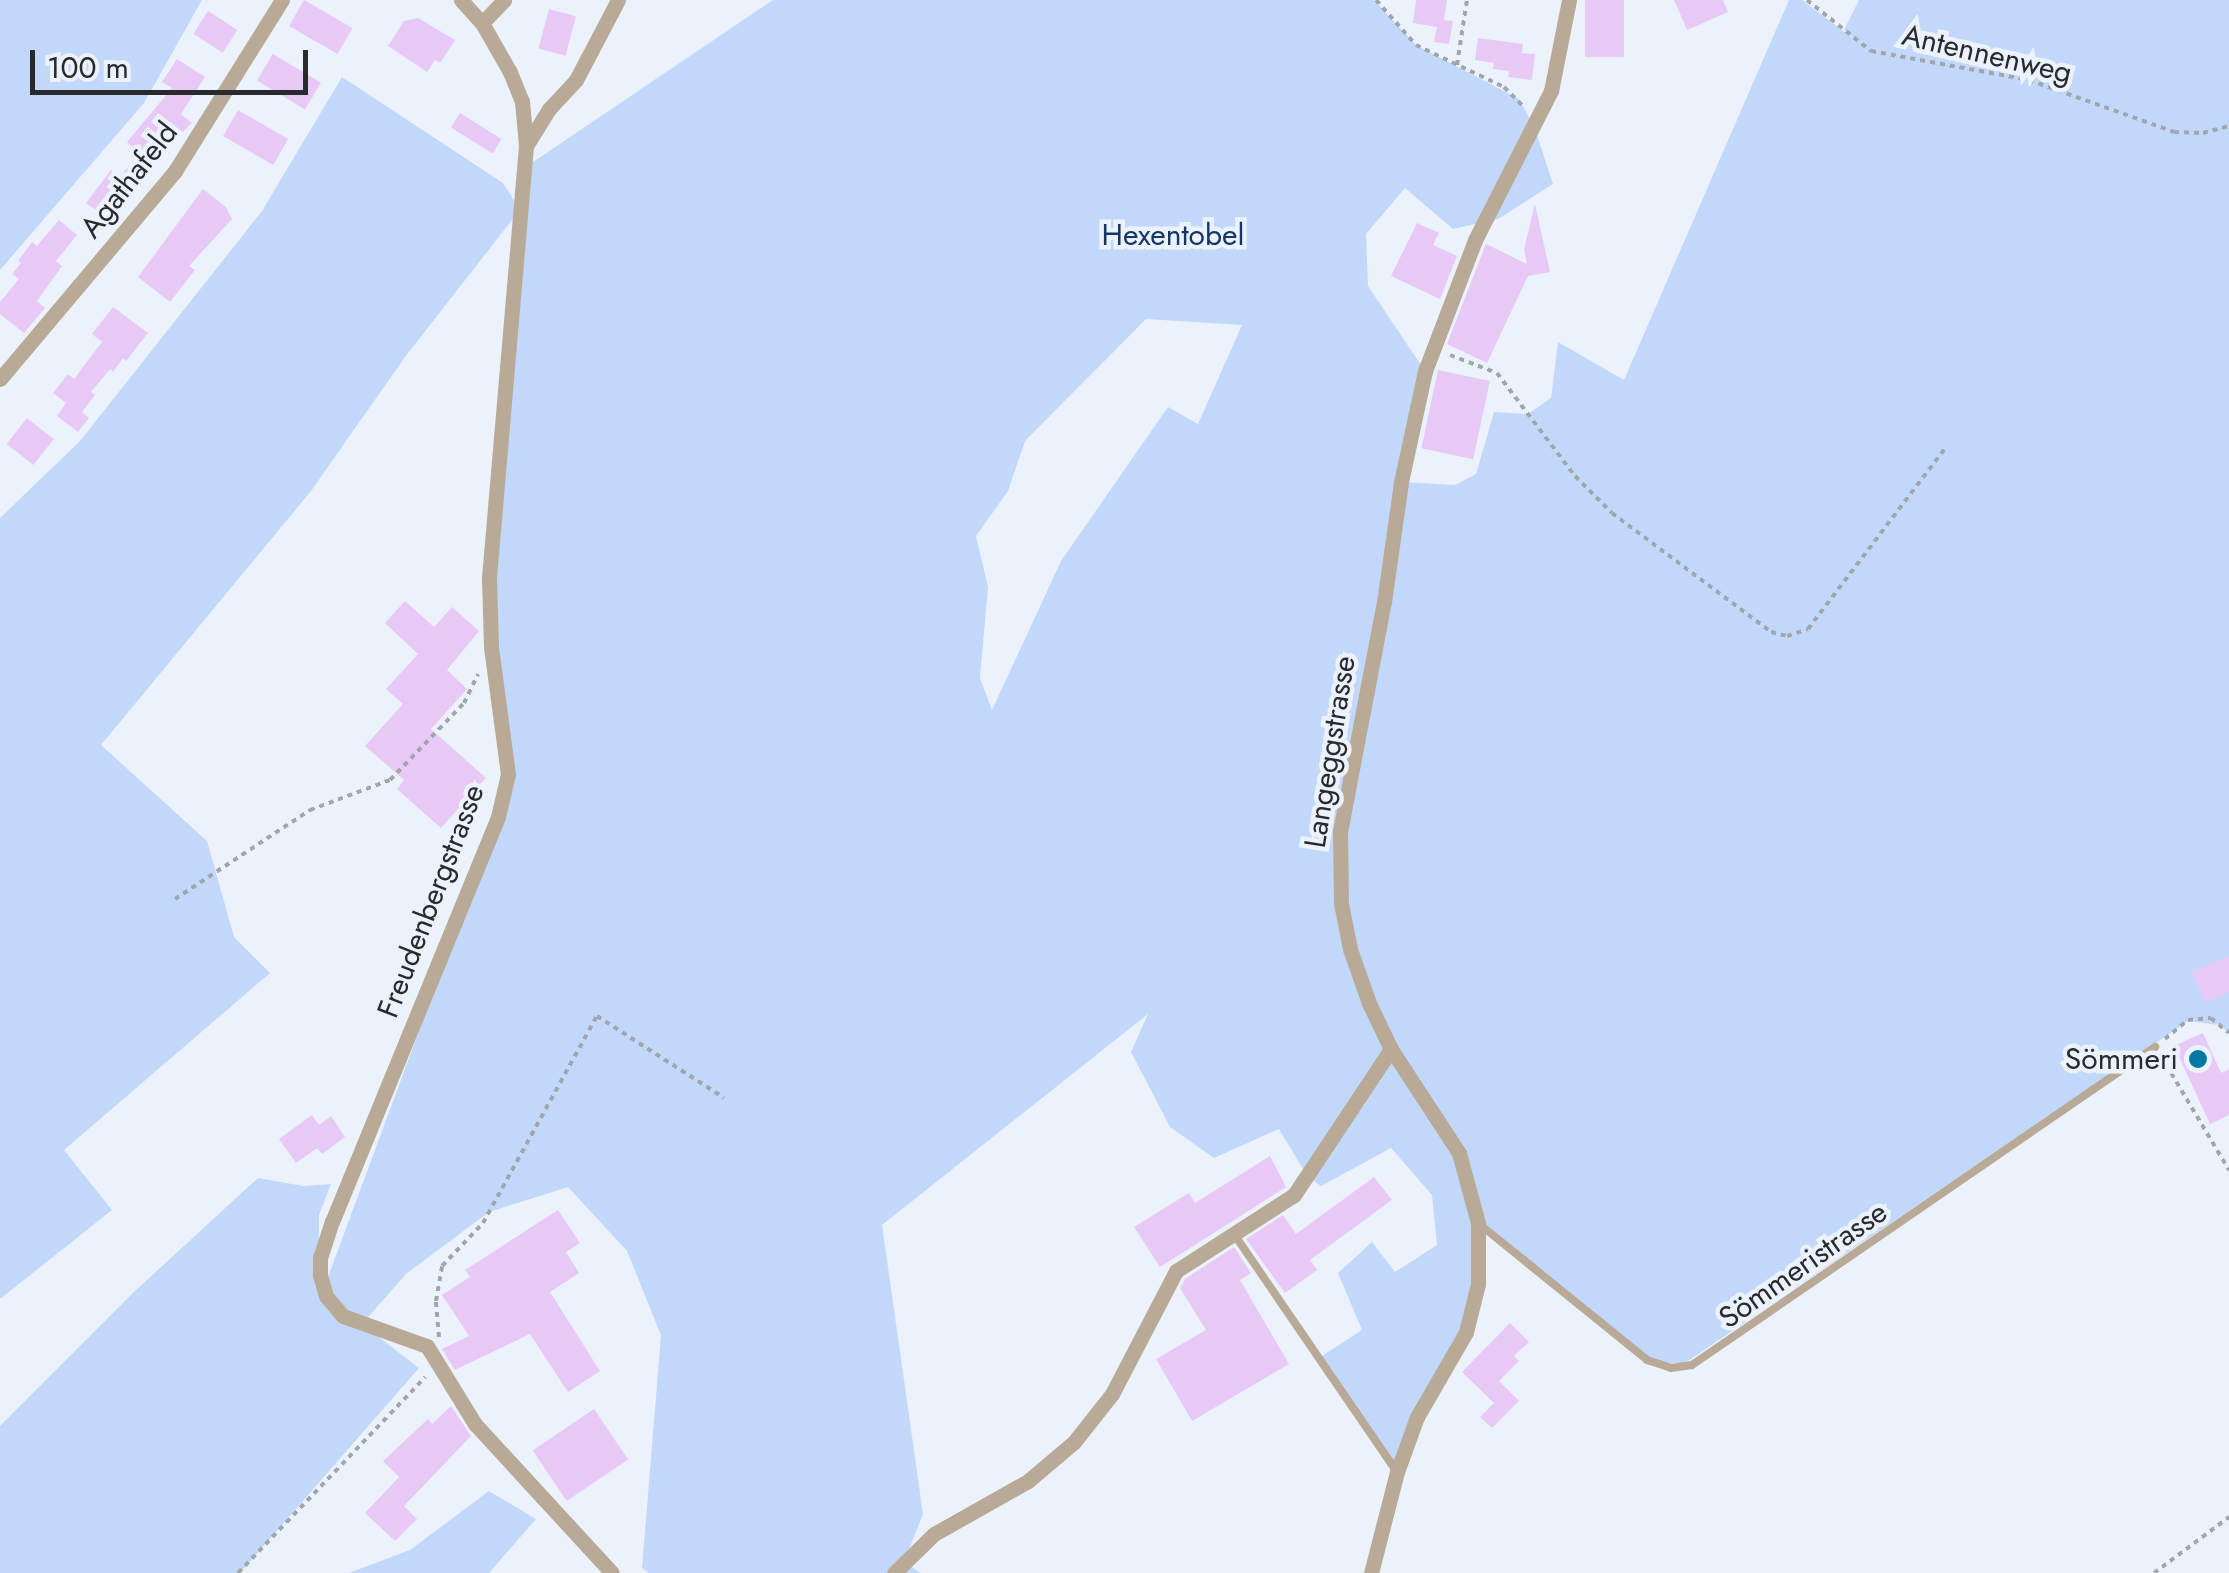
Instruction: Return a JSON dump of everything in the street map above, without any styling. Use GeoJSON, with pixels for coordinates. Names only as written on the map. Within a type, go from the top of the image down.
{"type":"FeatureCollection","features":[{"type":"Feature","properties":{"kind":"street","name":"Agathafeld"},"geometry":{"type":"LineString","coordinates":[[0,380],[175,171],[282,0]]}},
{"type":"Feature","properties":{"kind":"street","name":"Freudenbergstrasse"},"geometry":{"type":"LineString","coordinates":[[427,1346],[343,1316],[324,1290],[320,1257],[504,801],[508,751],[491,647],[491,548],[526,146],[522,102],[510,72],[482,24],[461,0]]}},
{"type":"Feature","properties":{"kind":"street"},"geometry":{"type":"LineString","coordinates":[[482,24],[504,0]]}},
{"type":"Feature","properties":{"kind":"street"},"geometry":{"type":"LineString","coordinates":[[526,146],[550,109],[576,80],[618,0]]}},
{"type":"Feature","properties":{"kind":"street","name":"Langeggstrasse"},"geometry":{"type":"LineString","coordinates":[[1370,1573],[1397,1472],[1417,1417],[1466,1332],[1478,1284],[1478,1223],[1459,1153],[1391,1049],[1350,949],[1338,869],[1340,832],[1384,602],[1400,482],[1431,348],[1475,240],[1551,91],[1569,0]]}},
{"type":"Feature","properties":{"kind":"street"},"geometry":{"type":"LineString","coordinates":[[894,1573],[934,1534],[1013,1492],[1059,1457],[1112,1394],[1176,1271],[1294,1196],[1391,1049]]}},
{"type":"Feature","properties":{"kind":"street"},"geometry":{"type":"LineString","coordinates":[[427,1346],[475,1424],[612,1573]]}},
{"type":"Feature","properties":{"kind":"lane","name":"Sömmeristrasse"},"geometry":{"type":"LineString","coordinates":[[1478,1223],[1646,1360],[1671,1368],[1692,1365],[2155,1047]]}},
{"type":"Feature","properties":{"kind":"lane"},"geometry":{"type":"LineString","coordinates":[[1234,1234],[1397,1472]]}},
{"type":"Feature","properties":{"kind":"path"},"geometry":{"type":"LineString","coordinates":[[1376,0],[1416,45],[1504,87],[1519,99],[1534,126]]}},
{"type":"Feature","properties":{"kind":"path"},"geometry":{"type":"LineString","coordinates":[[1457,66],[1466,0]]}},
{"type":"Feature","properties":{"kind":"path","name":"Antennenweg"},"geometry":{"type":"LineString","coordinates":[[1807,0],[1871,51],[2029,80],[2174,132],[2203,133],[2229,126]]}},
{"type":"Feature","properties":{"kind":"path"},"geometry":{"type":"LineString","coordinates":[[1431,348],[1497,373],[1575,476],[1612,513],[1770,632],[1787,636],[1808,629],[1948,446]]}},
{"type":"Feature","properties":{"kind":"path"},"geometry":{"type":"LineString","coordinates":[[174,900],[310,810],[390,780],[464,703],[491,647]]}},
{"type":"Feature","properties":{"kind":"path"},"geometry":{"type":"LineString","coordinates":[[427,1346],[442,1334],[436,1301],[442,1266],[483,1223],[597,1016],[724,1098]]}},
{"type":"Feature","properties":{"kind":"path"},"geometry":{"type":"LineString","coordinates":[[2229,1033],[2212,1018],[2188,1020],[2155,1047],[2229,1170]]}},
{"type":"Feature","properties":{"kind":"path"},"geometry":{"type":"LineString","coordinates":[[238,1573],[430,1372],[441,1366]]}},
{"type":"Feature","properties":{"kind":"path"},"geometry":{"type":"LineString","coordinates":[[2154,1573],[2229,1517]]}},
{"type":"Feature","properties":{"kind":"green space"},"geometry":{"type":"Polygon","coordinates":[[[0,0],[202,0],[144,103],[0,270],[0,0]]]}},
{"type":"Feature","properties":{"kind":"green space","name":"Hexentobel"},"geometry":{"type":"Polygon","coordinates":[[[773,0],[1374,0],[1416,45],[1519,99],[1534,126],[1553,184],[1498,219],[1453,229],[1405,188],[1366,234],[1368,286],[1425,371],[1401,482],[1455,485],[1476,474],[1494,412],[1528,414],[1551,398],[1558,342],[1624,380],[1789,0],[1802,0],[1859,43],[1844,30],[1859,0],[2229,0],[2229,1033],[2219,1025],[2188,1021],[1685,1363],[1665,1363],[1648,1356],[1478,1224],[1466,1332],[1397,1472],[1319,1358],[1362,1330],[1338,1273],[1372,1242],[1395,1272],[1437,1245],[1432,1195],[1391,1148],[1321,1186],[1307,1176],[1279,1129],[1214,1158],[1170,1127],[1131,1052],[1148,1014],[882,1225],[923,1514],[904,1562],[921,1573],[649,1573],[642,1568],[661,1335],[627,1251],[568,1187],[489,1212],[406,1274],[362,1324],[419,1368],[240,1573],[0,1573],[0,1426],[135,1291],[258,1178],[303,1186],[331,1184],[319,1215],[319,1266],[324,1288],[504,801],[490,630],[519,211],[405,357],[311,491],[101,745],[207,841],[234,937],[270,973],[64,1150],[112,1210],[0,1299],[0,518],[80,441],[262,211],[342,77],[503,183],[519,208],[527,166],[773,0]],[[1146,319],[1025,441],[1008,491],[976,536],[988,587],[980,678],[992,710],[1061,561],[1168,407],[1198,424],[1242,325],[1146,319]]]}},
{"type":"Feature","properties":{"kind":"green space"},"geometry":{"type":"Polygon","coordinates":[[[489,1491],[536,1519],[489,1573],[349,1573],[410,1550],[489,1491]]]}},
{"type":"Feature","properties":{"kind":"building"},"geometry":{"type":"Polygon","coordinates":[[[304,0],[352,28],[337,54],[289,26],[304,0]]]}},
{"type":"Feature","properties":{"kind":"building"},"geometry":{"type":"Polygon","coordinates":[[[1416,0],[1447,0],[1444,20],[1453,21],[1449,44],[1434,42],[1437,27],[1413,23],[1416,0]]]}},
{"type":"Feature","properties":{"kind":"building"},"geometry":{"type":"Polygon","coordinates":[[[1585,0],[1624,0],[1624,57],[1585,57],[1585,0]]]}},
{"type":"Feature","properties":{"kind":"building"},"geometry":{"type":"Polygon","coordinates":[[[1674,0],[1723,0],[1728,12],[1687,30],[1674,0]]]}},
{"type":"Feature","properties":{"kind":"building"},"geometry":{"type":"Polygon","coordinates":[[[549,9],[576,16],[565,56],[538,49],[549,9]]]}},
{"type":"Feature","properties":{"kind":"building"},"geometry":{"type":"Polygon","coordinates":[[[208,11],[237,30],[223,53],[193,34],[208,11]]]}},
{"type":"Feature","properties":{"kind":"building"},"geometry":{"type":"Polygon","coordinates":[[[418,18],[455,40],[440,63],[435,60],[427,72],[388,46],[404,21],[418,18]]]}},
{"type":"Feature","properties":{"kind":"building"},"geometry":{"type":"Polygon","coordinates":[[[1478,38],[1523,44],[1522,53],[1535,54],[1532,80],[1508,77],[1509,71],[1493,69],[1494,63],[1475,60],[1478,38]]]}},
{"type":"Feature","properties":{"kind":"building"},"geometry":{"type":"Polygon","coordinates":[[[273,54],[321,83],[305,109],[257,81],[273,54]]]}},
{"type":"Feature","properties":{"kind":"building"},"geometry":{"type":"Polygon","coordinates":[[[177,59],[205,77],[181,114],[192,123],[148,167],[108,219],[86,203],[111,170],[120,177],[139,153],[127,142],[172,88],[162,82],[177,59]]]}},
{"type":"Feature","properties":{"kind":"building"},"geometry":{"type":"Polygon","coordinates":[[[238,110],[288,139],[273,165],[223,136],[238,110]]]}},
{"type":"Feature","properties":{"kind":"building"},"geometry":{"type":"Polygon","coordinates":[[[460,113],[502,139],[493,153],[451,127],[460,113]]]}},
{"type":"Feature","properties":{"kind":"building"},"geometry":{"type":"Polygon","coordinates":[[[203,189],[226,207],[232,219],[189,266],[195,270],[170,302],[138,277],[203,189]]]}},
{"type":"Feature","properties":{"kind":"building"},"geometry":{"type":"Polygon","coordinates":[[[1535,204],[1550,272],[1528,276],[1487,363],[1447,344],[1486,244],[1527,264],[1524,249],[1535,204]]]}},
{"type":"Feature","properties":{"kind":"building"},"geometry":{"type":"Polygon","coordinates":[[[59,220],[77,235],[56,261],[62,266],[37,301],[45,308],[24,333],[0,314],[0,302],[19,279],[12,274],[21,263],[18,261],[32,242],[37,246],[59,220]]]}},
{"type":"Feature","properties":{"kind":"building"},"geometry":{"type":"Polygon","coordinates":[[[1417,223],[1439,233],[1433,245],[1457,256],[1440,299],[1391,276],[1417,223]]]}},
{"type":"Feature","properties":{"kind":"building"},"geometry":{"type":"Polygon","coordinates":[[[113,307],[148,333],[126,361],[123,358],[113,372],[110,369],[91,392],[95,395],[82,412],[89,418],[78,432],[57,416],[66,403],[53,393],[68,374],[74,379],[102,342],[92,334],[113,307]]]}},
{"type":"Feature","properties":{"kind":"building"},"geometry":{"type":"Polygon","coordinates":[[[1438,370],[1490,381],[1473,459],[1421,448],[1438,370]]]}},
{"type":"Feature","properties":{"kind":"building"},"geometry":{"type":"Polygon","coordinates":[[[27,418],[54,439],[33,465],[7,444],[27,418]]]}},
{"type":"Feature","properties":{"kind":"building"},"geometry":{"type":"Polygon","coordinates":[[[405,601],[434,627],[452,607],[479,631],[447,670],[467,689],[431,729],[486,778],[441,828],[397,789],[404,780],[365,746],[403,704],[386,689],[418,654],[385,623],[405,601]]]}},
{"type":"Feature","properties":{"kind":"building"},"geometry":{"type":"Polygon","coordinates":[[[2229,956],[2229,992],[2205,1003],[2192,972],[2229,956]]]}},
{"type":"Feature","properties":{"kind":"building"},"geometry":{"type":"Polygon","coordinates":[[[2203,1033],[2221,1073],[2229,1069],[2229,1115],[2210,1124],[2174,1046],[2203,1033]]]}},
{"type":"Feature","properties":{"kind":"building"},"geometry":{"type":"Polygon","coordinates":[[[312,1115],[319,1125],[331,1116],[345,1137],[322,1154],[317,1148],[296,1163],[279,1139],[312,1115]]]}},
{"type":"Feature","properties":{"kind":"building"},"geometry":{"type":"Polygon","coordinates":[[[1270,1156],[1286,1187],[1160,1267],[1134,1227],[1189,1193],[1195,1203],[1270,1156]]]}},
{"type":"Feature","properties":{"kind":"building"},"geometry":{"type":"Polygon","coordinates":[[[1374,1177],[1392,1200],[1310,1260],[1317,1270],[1285,1293],[1246,1239],[1283,1215],[1296,1234],[1374,1177]]]}},
{"type":"Feature","properties":{"kind":"building"},"geometry":{"type":"Polygon","coordinates":[[[558,1210],[580,1243],[566,1252],[579,1273],[550,1292],[600,1371],[568,1392],[530,1334],[455,1370],[442,1349],[469,1336],[442,1295],[470,1277],[465,1270],[558,1210]]]}},
{"type":"Feature","properties":{"kind":"building"},"geometry":{"type":"Polygon","coordinates":[[[1234,1247],[1251,1273],[1240,1280],[1289,1364],[1192,1421],[1156,1359],[1206,1330],[1180,1288],[1185,1279],[1234,1247]]]}},
{"type":"Feature","properties":{"kind":"building"},"geometry":{"type":"Polygon","coordinates":[[[1510,1323],[1529,1342],[1514,1356],[1519,1361],[1499,1381],[1519,1401],[1492,1428],[1480,1417],[1494,1403],[1462,1372],[1510,1323]]]}},
{"type":"Feature","properties":{"kind":"building"},"geometry":{"type":"Polygon","coordinates":[[[451,1406],[471,1436],[404,1506],[417,1519],[395,1541],[365,1513],[399,1477],[383,1461],[428,1419],[432,1424],[451,1406]]]}},
{"type":"Feature","properties":{"kind":"building"},"geometry":{"type":"Polygon","coordinates":[[[594,1409],[628,1460],[567,1501],[533,1450],[594,1409]]]}},
{"type":"Feature","properties":{"kind":"place","name":"Sömmeri"},"geometry":{"type":"Point","coordinates":[2198,1059]}}]}
